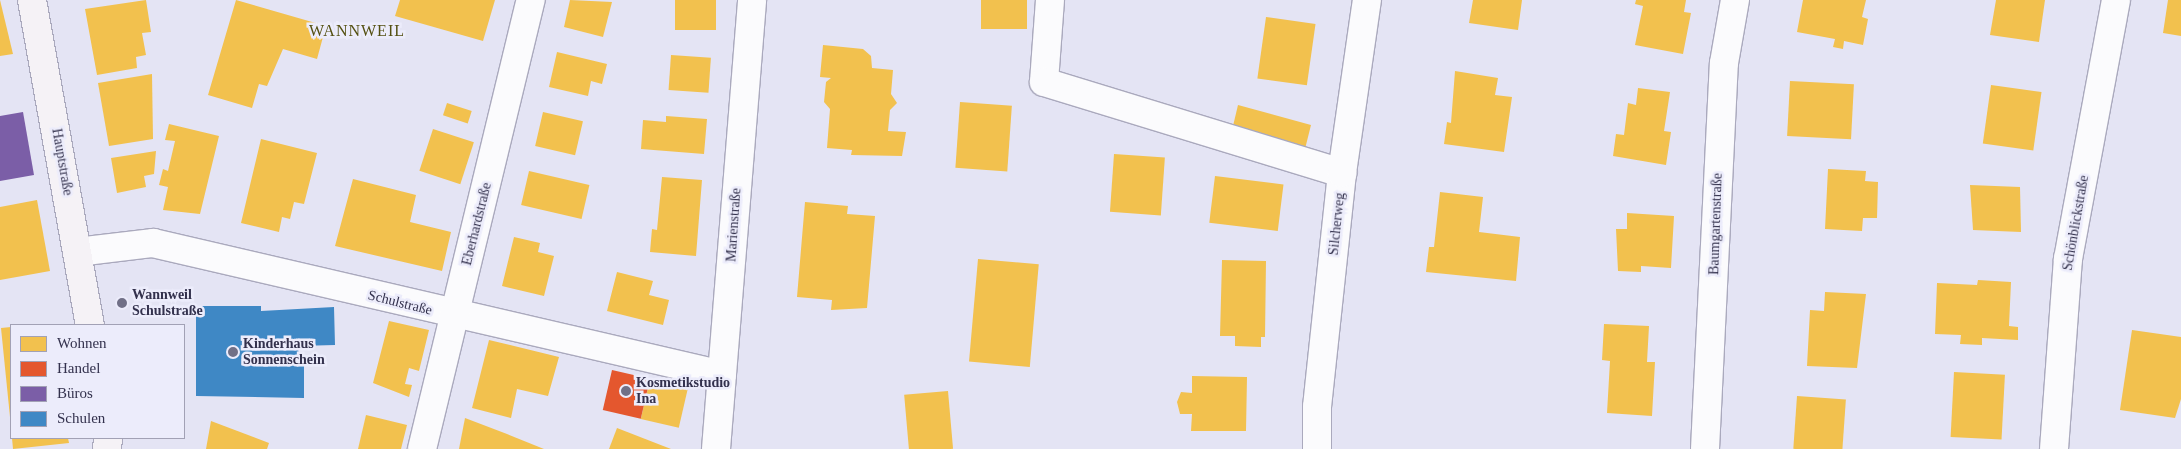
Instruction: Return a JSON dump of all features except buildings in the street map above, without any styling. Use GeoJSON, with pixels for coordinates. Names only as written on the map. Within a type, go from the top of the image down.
{"type":"FeatureCollection","features":[{"type":"Feature","properties":{"kind":"main road","name":"Hauptstraße"},"geometry":{"type":"LineString","coordinates":[[32,0],[90,324]]}},
{"type":"Feature","properties":{"kind":"street","name":"Eberhardstraße"},"geometry":{"type":"LineString","coordinates":[[422,449],[531,0]]}},
{"type":"Feature","properties":{"kind":"street","name":"Marienstraße"},"geometry":{"type":"LineString","coordinates":[[716,449],[752,0]]}},
{"type":"Feature","properties":{"kind":"street"},"geometry":{"type":"LineString","coordinates":[[1050,0],[1044,82],[1342,173]]}},
{"type":"Feature","properties":{"kind":"street","name":"Silcherweg"},"geometry":{"type":"LineString","coordinates":[[1317,449],[1317,408],[1342,173],[1367,0]]}},
{"type":"Feature","properties":{"kind":"street","name":"Baumgartenstraße"},"geometry":{"type":"LineString","coordinates":[[1705,449],[1724,63],[1735,0]]}},
{"type":"Feature","properties":{"kind":"street","name":"Schönblickstraße"},"geometry":{"type":"LineString","coordinates":[[2054,449],[2068,259],[2116,0]]}},
{"type":"Feature","properties":{"kind":"street","name":"Schulstraße"},"geometry":{"type":"LineString","coordinates":[[78,252],[153,243],[454,316],[722,375]]}},
{"type":"Feature","properties":{"kind":"place","name":"Wannweil Schulstraße"},"geometry":{"type":"Point","coordinates":[122,303]}},
{"type":"Feature","properties":{"kind":"place","name":"Kinderhaus Sonnenschein"},"geometry":{"type":"Point","coordinates":[233,352]}},
{"type":"Feature","properties":{"kind":"place","name":"Kosmetikstudio Ina"},"geometry":{"type":"Point","coordinates":[626,391]}},
{"type":"Feature","properties":{"kind":"district","name":"WANNWEIL"},"geometry":{"type":"Point","coordinates":[357,31]}}]}
